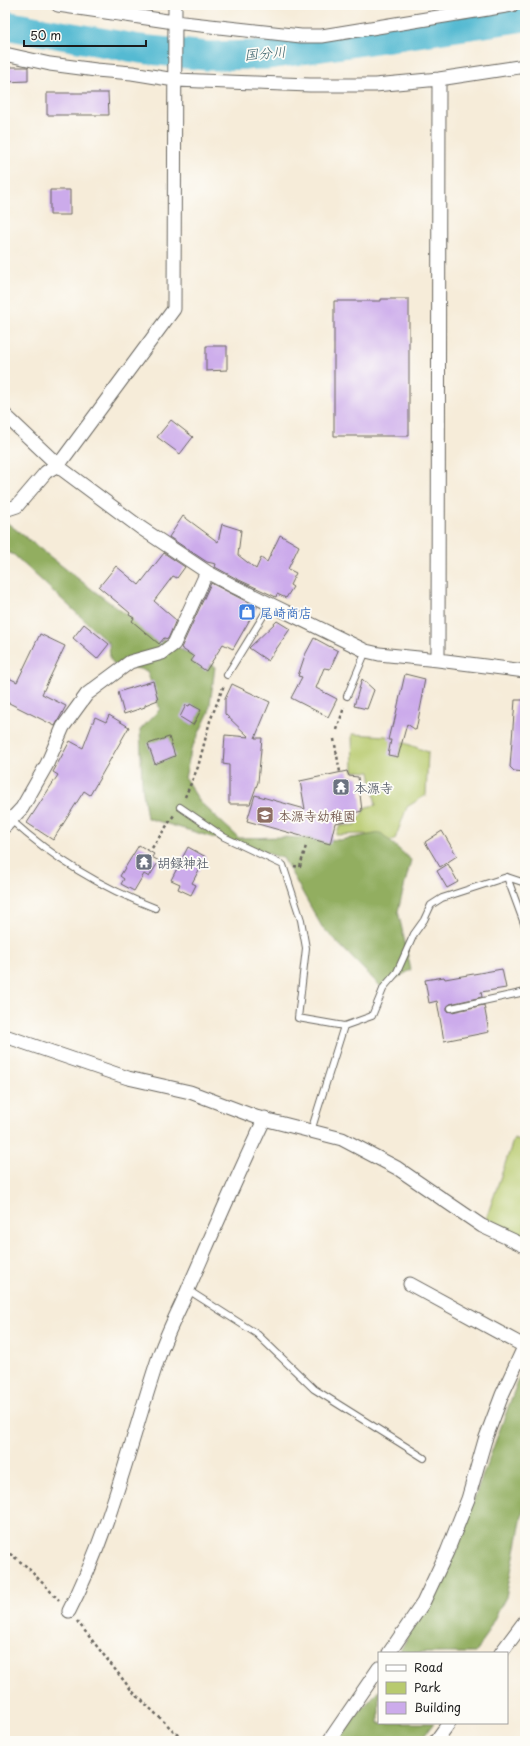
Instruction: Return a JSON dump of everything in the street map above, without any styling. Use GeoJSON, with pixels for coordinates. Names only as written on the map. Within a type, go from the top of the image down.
{"type":"FeatureCollection","features":[{"type":"Feature","properties":{"kind":"street"},"geometry":{"type":"LineString","coordinates":[[58,5],[175,28],[301,36],[322,36],[512,5]]}},
{"type":"Feature","properties":{"kind":"street"},"geometry":{"type":"LineString","coordinates":[[5,510],[17,506],[46,472],[58,465],[174,309],[175,5]]}},
{"type":"Feature","properties":{"kind":"street"},"geometry":{"type":"LineString","coordinates":[[5,54],[50,64],[96,70],[175,74],[317,85],[375,84],[439,79],[525,66]]}},
{"type":"Feature","properties":{"kind":"street"},"geometry":{"type":"LineString","coordinates":[[438,660],[439,79]]}},
{"type":"Feature","properties":{"kind":"street"},"geometry":{"type":"LineString","coordinates":[[5,415],[58,465],[141,528],[207,572],[270,605],[366,651],[379,654],[525,671]]}},
{"type":"Feature","properties":{"kind":"street"},"geometry":{"type":"LineString","coordinates":[[8,823],[22,808],[47,764],[63,727],[87,694],[130,662],[162,653],[174,644],[207,572]]}},
{"type":"Feature","properties":{"kind":"street"},"geometry":{"type":"LineString","coordinates":[[5,1036],[128,1078],[190,1092],[256,1117],[265,1118],[342,1139],[378,1157],[482,1226],[525,1246]]}},
{"type":"Feature","properties":{"kind":"street"},"geometry":{"type":"LineString","coordinates":[[69,1611],[79,1592],[104,1531],[158,1358],[171,1324],[188,1290],[265,1118]]}},
{"type":"Feature","properties":{"kind":"street"},"geometry":{"type":"LineString","coordinates":[[390,1652],[423,1603],[447,1552],[468,1499],[485,1440],[502,1395],[525,1345],[410,1284]]}},
{"type":"Feature","properties":{"kind":"street"},"geometry":{"type":"LineString","coordinates":[[502,1652],[525,1621]]}},
{"type":"Feature","properties":{"kind":"street"},"geometry":{"type":"LineString","coordinates":[[329,1741],[378,1669]]}},
{"type":"Feature","properties":{"kind":"street"},"geometry":{"type":"LineString","coordinates":[[436,1741],[448,1724]]}},
{"type":"Feature","properties":{"kind":"lane"},"geometry":{"type":"LineString","coordinates":[[227,675],[270,605]]}},
{"type":"Feature","properties":{"kind":"lane"},"geometry":{"type":"LineString","coordinates":[[347,696],[366,651]]}},
{"type":"Feature","properties":{"kind":"lane"},"geometry":{"type":"LineString","coordinates":[[180,807],[193,818],[224,837],[283,865],[301,920],[306,948],[298,1018],[344,1026],[372,1016],[384,988],[397,972],[414,934],[424,920],[431,905],[442,898],[507,877],[525,883]]}},
{"type":"Feature","properties":{"kind":"lane"},"geometry":{"type":"LineString","coordinates":[[8,823],[84,875],[124,897],[155,908]]}},
{"type":"Feature","properties":{"kind":"lane"},"geometry":{"type":"LineString","coordinates":[[507,877],[525,926]]}},
{"type":"Feature","properties":{"kind":"lane"},"geometry":{"type":"LineString","coordinates":[[451,1008],[525,992]]}},
{"type":"Feature","properties":{"kind":"lane"},"geometry":{"type":"LineString","coordinates":[[311,1130],[344,1026]]}},
{"type":"Feature","properties":{"kind":"lane"},"geometry":{"type":"LineString","coordinates":[[188,1290],[257,1334],[314,1389],[424,1458]]}},
{"type":"Feature","properties":{"kind":"path"},"geometry":{"type":"LineString","coordinates":[[152,848],[180,807],[198,767],[210,721],[227,675]]}},
{"type":"Feature","properties":{"kind":"path"},"geometry":{"type":"LineString","coordinates":[[337,730],[347,696]]}},
{"type":"Feature","properties":{"kind":"path"},"geometry":{"type":"LineString","coordinates":[[334,739],[340,772]]}},
{"type":"Feature","properties":{"kind":"path"},"geometry":{"type":"LineString","coordinates":[[283,865],[300,867],[306,846]]}},
{"type":"Feature","properties":{"kind":"path"},"geometry":{"type":"LineString","coordinates":[[5,1550],[26,1566],[69,1611],[132,1691],[184,1741]]}},
{"type":"Feature","properties":{"kind":"green space"},"geometry":{"type":"Polygon","coordinates":[[[5,521],[132,619],[187,653],[215,667],[209,712],[191,750],[185,778],[200,802],[239,838],[283,837],[340,840],[381,833],[411,860],[398,911],[411,970],[381,987],[322,927],[283,858],[147,818],[142,786],[140,730],[160,709],[147,671],[132,667],[116,666],[110,659],[109,643],[14,555],[5,551],[5,521]]]}},
{"type":"Feature","properties":{"kind":"green space"},"geometry":{"type":"Polygon","coordinates":[[[352,734],[387,736],[428,752],[426,795],[407,807],[395,839],[374,846],[366,834],[336,835],[340,826],[355,825],[366,807],[376,805],[370,772],[353,771],[352,734]]]}},
{"type":"Feature","properties":{"kind":"green space"},"geometry":{"type":"Polygon","coordinates":[[[514,1138],[525,1142],[525,1240],[504,1232],[486,1219],[514,1138]]]}},
{"type":"Feature","properties":{"kind":"green space"},"geometry":{"type":"Polygon","coordinates":[[[525,1362],[525,1501],[506,1597],[477,1652],[400,1652],[455,1550],[525,1362]]]}},
{"type":"Feature","properties":{"kind":"green space"},"geometry":{"type":"Polygon","coordinates":[[[378,1691],[378,1724],[433,1724],[419,1741],[333,1741],[378,1691]]]}},
{"type":"Feature","properties":{"kind":"building"},"geometry":{"type":"Polygon","coordinates":[[[5,67],[28,67],[28,81],[5,82],[5,67]]]}},
{"type":"Feature","properties":{"kind":"building"},"geometry":{"type":"Polygon","coordinates":[[[47,93],[108,93],[109,115],[47,115],[47,93]]]}},
{"type":"Feature","properties":{"kind":"building"},"geometry":{"type":"Polygon","coordinates":[[[50,190],[70,190],[70,215],[50,215],[50,190]]]}},
{"type":"Feature","properties":{"kind":"building"},"geometry":{"type":"Polygon","coordinates":[[[381,299],[409,299],[409,436],[334,436],[334,301],[381,301],[381,299]]]}},
{"type":"Feature","properties":{"kind":"building"},"geometry":{"type":"Polygon","coordinates":[[[206,346],[227,346],[227,370],[206,371],[206,346]]]}},
{"type":"Feature","properties":{"kind":"building"},"geometry":{"type":"Polygon","coordinates":[[[171,420],[193,437],[180,454],[157,437],[171,420]]]}},
{"type":"Feature","properties":{"kind":"building"},"geometry":{"type":"Polygon","coordinates":[[[183,516],[218,542],[222,524],[241,530],[238,555],[256,569],[261,558],[267,562],[280,535],[299,546],[288,569],[296,573],[290,585],[293,587],[286,598],[277,594],[276,597],[237,579],[215,567],[216,564],[207,562],[169,537],[183,516]]]}},
{"type":"Feature","properties":{"kind":"building"},"geometry":{"type":"Polygon","coordinates":[[[164,553],[185,567],[177,578],[173,576],[154,601],[176,620],[168,639],[164,638],[159,644],[132,621],[134,618],[129,615],[130,613],[99,587],[116,566],[139,585],[164,553]]]}},
{"type":"Feature","properties":{"kind":"building"},"geometry":{"type":"Polygon","coordinates":[[[211,583],[257,607],[233,649],[223,644],[206,671],[191,661],[194,657],[181,648],[211,583]]]}},
{"type":"Feature","properties":{"kind":"building"},"geometry":{"type":"Polygon","coordinates":[[[277,621],[290,629],[268,661],[249,648],[277,621]]]}},
{"type":"Feature","properties":{"kind":"building"},"geometry":{"type":"Polygon","coordinates":[[[84,624],[109,644],[97,659],[73,638],[84,624]]]}},
{"type":"Feature","properties":{"kind":"building"},"geometry":{"type":"Polygon","coordinates":[[[40,634],[65,646],[42,694],[66,706],[55,726],[5,701],[5,676],[17,682],[40,634]]]}},
{"type":"Feature","properties":{"kind":"building"},"geometry":{"type":"Polygon","coordinates":[[[314,638],[338,651],[330,669],[324,668],[316,688],[337,699],[328,717],[291,698],[302,677],[298,676],[305,655],[314,638]]]}},
{"type":"Feature","properties":{"kind":"building"},"geometry":{"type":"Polygon","coordinates":[[[405,674],[425,679],[416,730],[407,724],[398,757],[388,755],[391,740],[388,740],[391,727],[393,727],[405,674]]]}},
{"type":"Feature","properties":{"kind":"building"},"geometry":{"type":"Polygon","coordinates":[[[362,679],[374,690],[367,709],[354,706],[362,679]]]}},
{"type":"Feature","properties":{"kind":"building"},"geometry":{"type":"Polygon","coordinates":[[[153,681],[158,700],[145,705],[145,707],[124,714],[118,692],[153,681]]]}},
{"type":"Feature","properties":{"kind":"building"},"geometry":{"type":"Polygon","coordinates":[[[232,684],[270,702],[255,738],[262,738],[258,782],[250,804],[229,804],[229,765],[223,764],[225,735],[249,737],[225,714],[225,699],[232,684]]]}},
{"type":"Feature","properties":{"kind":"building"},"geometry":{"type":"Polygon","coordinates":[[[515,700],[525,700],[525,772],[514,771],[510,767],[515,700]]]}},
{"type":"Feature","properties":{"kind":"building"},"geometry":{"type":"Polygon","coordinates":[[[190,704],[201,710],[193,725],[180,717],[186,705],[189,706],[190,704]]]}},
{"type":"Feature","properties":{"kind":"building"},"geometry":{"type":"Polygon","coordinates":[[[109,715],[129,727],[90,795],[84,791],[53,840],[27,823],[58,775],[53,772],[70,741],[83,748],[95,717],[106,722],[109,715]]]}},
{"type":"Feature","properties":{"kind":"building"},"geometry":{"type":"Polygon","coordinates":[[[169,737],[175,756],[155,764],[148,744],[169,737]]]}},
{"type":"Feature","properties":{"kind":"building"},"geometry":{"type":"Polygon","coordinates":[[[347,771],[349,776],[358,777],[362,811],[354,813],[353,820],[335,823],[330,844],[247,821],[255,795],[305,809],[300,781],[347,771]]]}},
{"type":"Feature","properties":{"kind":"building"},"geometry":{"type":"Polygon","coordinates":[[[442,831],[457,856],[440,867],[425,842],[442,831]]]}},
{"type":"Feature","properties":{"kind":"building"},"geometry":{"type":"Polygon","coordinates":[[[139,845],[154,854],[152,857],[159,861],[149,877],[144,874],[134,891],[121,884],[124,879],[120,876],[139,845]]]}},
{"type":"Feature","properties":{"kind":"building"},"geometry":{"type":"Polygon","coordinates":[[[188,847],[206,857],[192,883],[196,885],[191,895],[178,889],[180,884],[171,880],[188,847]]]}},
{"type":"Feature","properties":{"kind":"building"},"geometry":{"type":"Polygon","coordinates":[[[448,864],[458,882],[447,888],[437,871],[448,864]]]}},
{"type":"Feature","properties":{"kind":"building"},"geometry":{"type":"Polygon","coordinates":[[[502,969],[506,988],[481,992],[482,997],[450,1004],[447,1007],[447,1011],[452,1012],[484,1005],[489,1032],[444,1041],[437,1001],[429,1003],[425,980],[444,977],[445,979],[502,969]]]}},
{"type":"Feature","properties":{"kind":"waterway","name":"国分川"},"geometry":{"type":"LineString","coordinates":[[5,25],[140,49],[207,56],[268,55],[525,17]]}},
{"type":"Feature","properties":{"kind":"place","name":"尾崎商店"},"geometry":{"type":"Point","coordinates":[247,612]}},
{"type":"Feature","properties":{"kind":"place","name":"本源寺"},"geometry":{"type":"Point","coordinates":[341,787]}},
{"type":"Feature","properties":{"kind":"place","name":"本源寺幼稚園"},"geometry":{"type":"Point","coordinates":[265,815]}},
{"type":"Feature","properties":{"kind":"place","name":"胡録神社"},"geometry":{"type":"Point","coordinates":[144,862]}}]}
